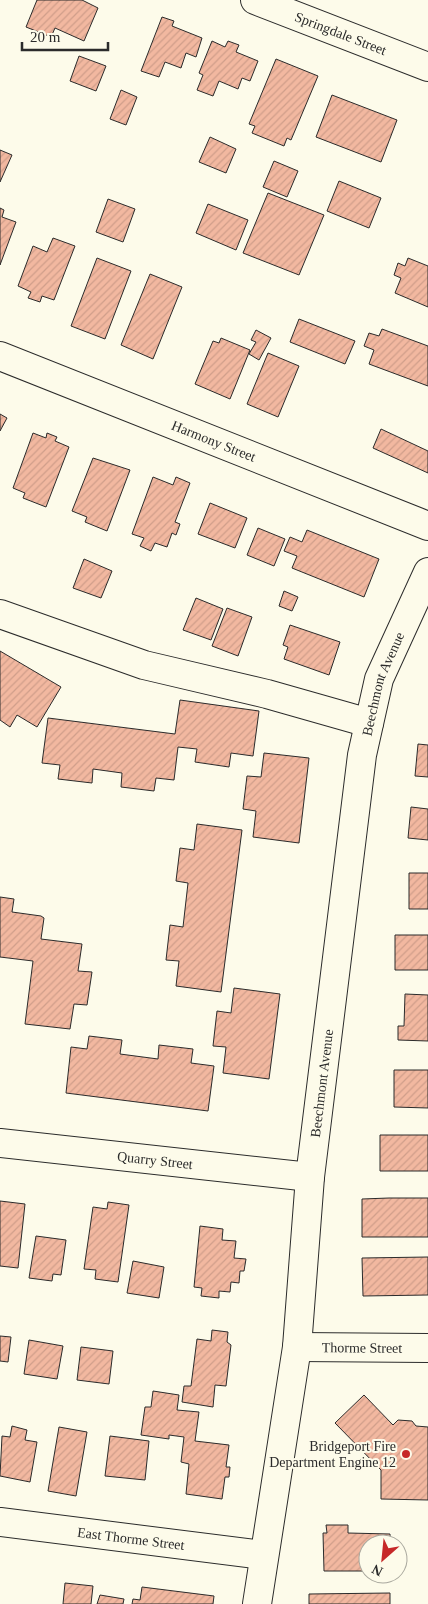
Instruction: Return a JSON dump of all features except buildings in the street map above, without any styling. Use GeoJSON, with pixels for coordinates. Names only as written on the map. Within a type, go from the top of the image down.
{"type":"FeatureCollection","features":[{"type":"Feature","properties":{"kind":"street","name":"Springdale Street"},"geometry":{"type":"LineString","coordinates":[[255,0],[428,67]]}},
{"type":"Feature","properties":{"kind":"street","name":"Harmony Street"},"geometry":{"type":"LineString","coordinates":[[0,356],[428,526]]}},
{"type":"Feature","properties":{"kind":"street","name":"Beechmont Avenue"},"geometry":{"type":"LineString","coordinates":[[257,1604],[296,1347],[310,1176],[362,755],[380,679],[428,572]]}},
{"type":"Feature","properties":{"kind":"street"},"geometry":{"type":"LineString","coordinates":[[0,614],[144,665],[267,694],[369,723]]}},
{"type":"Feature","properties":{"kind":"street","name":"Quarry Street"},"geometry":{"type":"LineString","coordinates":[[0,1143],[310,1176]]}},
{"type":"Feature","properties":{"kind":"street","name":"Thorme Street"},"geometry":{"type":"LineString","coordinates":[[296,1347],[428,1348]]}},
{"type":"Feature","properties":{"kind":"street","name":"East Thorme Street"},"geometry":{"type":"LineString","coordinates":[[0,1522],[263,1555]]}},
{"type":"Feature","properties":{"kind":"place","name":"Bridgeport Fire Department Engine 12"},"geometry":{"type":"Point","coordinates":[406,1454]}}]}
